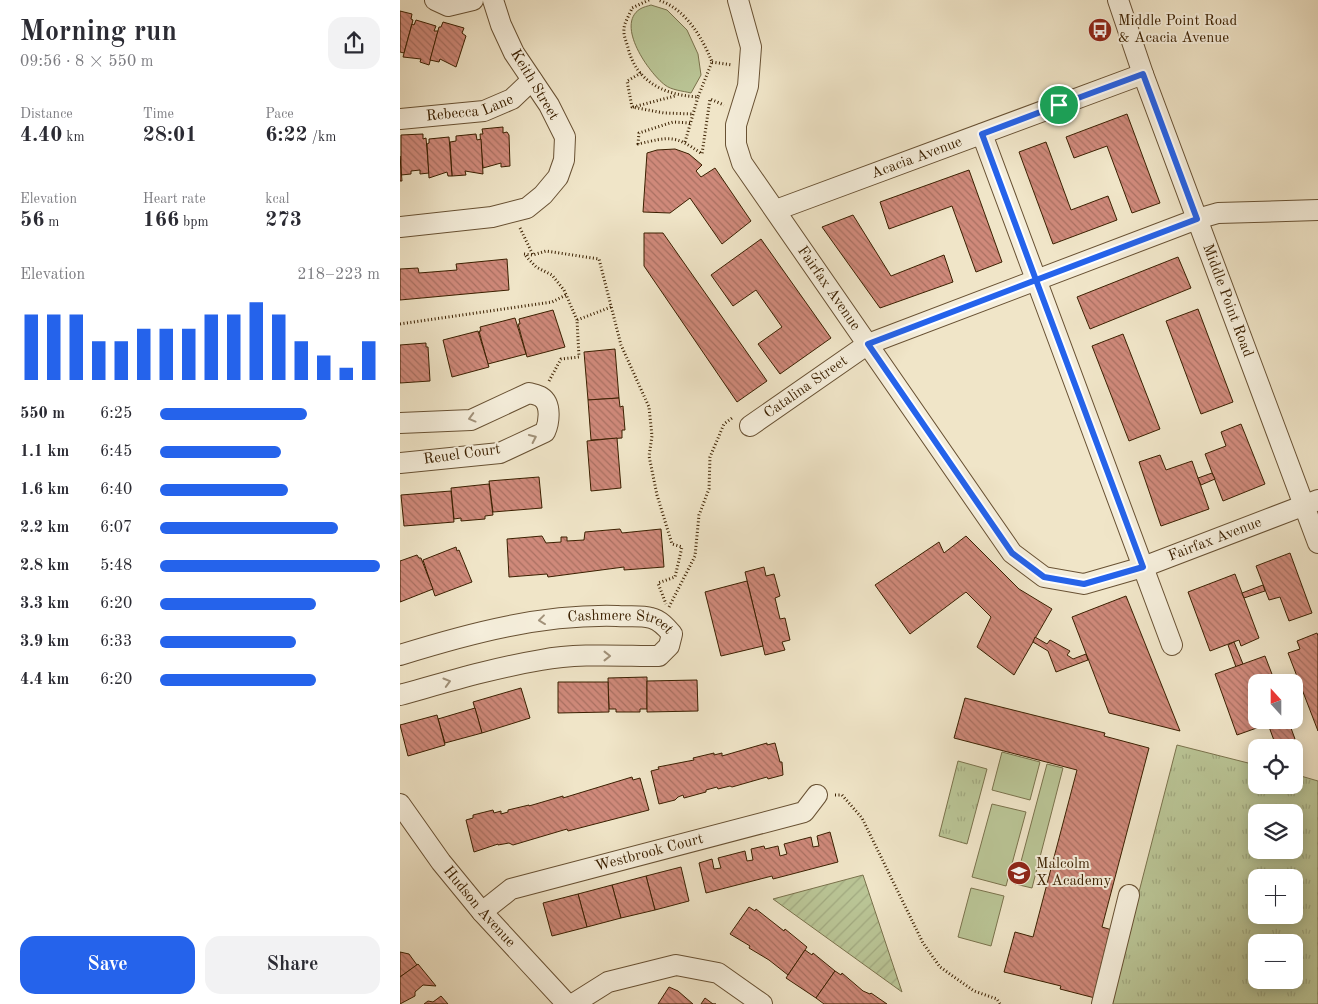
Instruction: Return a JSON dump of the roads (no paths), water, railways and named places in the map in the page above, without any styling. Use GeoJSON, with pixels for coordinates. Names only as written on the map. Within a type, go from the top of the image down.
{"type":"FeatureCollection","features":[{"type":"Feature","properties":{"kind":"street"},"geometry":{"type":"LineString","coordinates":[[434,0],[448,6],[473,0]]}},
{"type":"Feature","properties":{"kind":"street","name":"Keith Street"},"geometry":{"type":"LineString","coordinates":[[400,227],[492,217],[527,208],[543,195],[558,177],[564,160],[565,137],[549,105],[514,54],[501,25],[493,0]]}},
{"type":"Feature","properties":{"kind":"street","name":"Fairfax Avenue"},"geometry":{"type":"LineString","coordinates":[[738,0],[751,47],[748,86],[736,124],[736,144],[742,163],[1012,553],[1044,577],[1084,584],[1143,567],[1311,502]]}},
{"type":"Feature","properties":{"kind":"street","name":"Middle Point Road"},"geometry":{"type":"LineString","coordinates":[[1118,0],[1143,74],[1197,219],[1311,502],[1318,543]]}},
{"type":"Feature","properties":{"kind":"street","name":"Acacia Avenue"},"geometry":{"type":"LineString","coordinates":[[776,210],[1143,74]]}},
{"type":"Feature","properties":{"kind":"street","name":"Rebecca Lane"},"geometry":{"type":"LineString","coordinates":[[400,119],[484,111],[512,99],[532,80]]}},
{"type":"Feature","properties":{"kind":"street"},"geometry":{"type":"LineString","coordinates":[[982,134],[1172,645]]}},
{"type":"Feature","properties":{"kind":"street","name":"Catalina Street"},"geometry":{"type":"LineString","coordinates":[[750,426],[868,344],[1036,280],[1197,219],[1218,213],[1318,210]]}},
{"type":"Feature","properties":{"kind":"street","name":"Reuel Court"},"geometry":{"type":"LineString","coordinates":[[400,423],[471,420],[529,393],[541,397],[546,403],[550,422],[545,432],[500,453],[400,462]]}},
{"type":"Feature","properties":{"kind":"street","name":"Cashmere Street"},"geometry":{"type":"LineString","coordinates":[[400,655],[488,630],[534,621],[584,615],[650,618],[663,624],[672,634],[669,646],[659,656],[588,656],[542,660],[496,668],[400,695]]}},
{"type":"Feature","properties":{"kind":"street","name":"Westbrook Court"},"geometry":{"type":"LineString","coordinates":[[482,912],[510,890],[804,812],[817,795]]}},
{"type":"Feature","properties":{"kind":"street","name":"Hudson Avenue"},"geometry":{"type":"LineString","coordinates":[[400,804],[441,862],[482,912],[567,1004]]}},
{"type":"Feature","properties":{"kind":"street"},"geometry":{"type":"LineString","coordinates":[[1102,1004],[1129,895]]}},
{"type":"Feature","properties":{"kind":"street"},"geometry":{"type":"LineString","coordinates":[[573,1004],[608,982],[676,964],[718,973],[762,1004]]}},
{"type":"Feature","properties":{"kind":"place","name":"Middle Point Road & Acacia Avenue"},"geometry":{"type":"Point","coordinates":[1100,30]}},
{"type":"Feature","properties":{"kind":"place","name":"Malcolm X Academy"},"geometry":{"type":"Point","coordinates":[1019,873]}}]}
